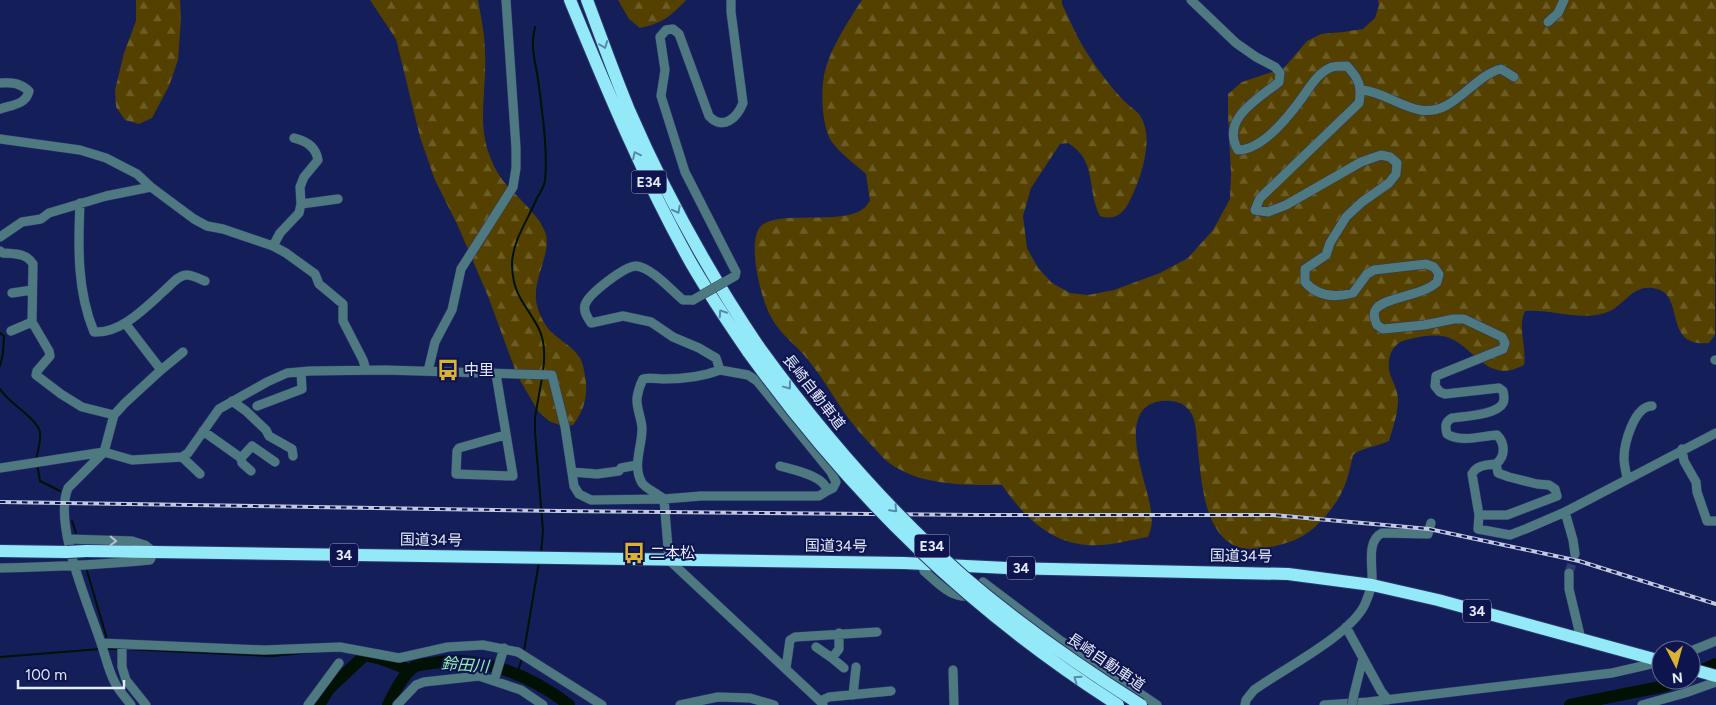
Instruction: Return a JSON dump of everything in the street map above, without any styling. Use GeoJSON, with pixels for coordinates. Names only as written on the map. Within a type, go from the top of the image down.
{"type":"FeatureCollection","features":[{"type":"Feature","properties":{"kind":"highway","name":"長崎自動車道"},"geometry":{"type":"LineString","coordinates":[[570,0],[617,116],[692,264],[754,350],[802,424],[842,472],[898,530],[956,585],[1016,634],[1079,680],[1118,705]]}},
{"type":"Feature","properties":{"kind":"highway","name":"長崎自動車道"},"geometry":{"type":"LineString","coordinates":[[587,0],[629,110],[672,202],[732,307],[754,350],[852,464],[906,522],[963,575],[1022,624],[1086,670],[1141,705]]}},
{"type":"Feature","properties":{"kind":"highway","name":"国道34号"},"geometry":{"type":"LineString","coordinates":[[0,551],[67,546],[86,551],[923,564],[1288,574],[1372,585],[1438,600],[1651,659]]}},
{"type":"Feature","properties":{"kind":"highway"},"geometry":{"type":"LineString","coordinates":[[1701,672],[1716,676]]}},
{"type":"Feature","properties":{"kind":"street"},"geometry":{"type":"LineString","coordinates":[[428,371],[435,342],[452,310],[461,269],[513,187],[516,168],[516,148],[506,0]]}},
{"type":"Feature","properties":{"kind":"street"},"geometry":{"type":"LineString","coordinates":[[720,370],[716,358],[699,348],[673,337],[651,322],[623,316],[591,323],[585,313],[585,305],[592,295],[622,272],[635,266],[646,268],[682,300],[693,300],[735,276],[736,272],[685,172],[660,96],[665,70],[660,37],[666,30],[673,29],[679,34],[709,116],[714,122],[722,122],[730,120],[739,113],[743,103],[731,0]]}},
{"type":"Feature","properties":{"kind":"street"},"geometry":{"type":"LineString","coordinates":[[1191,0],[1236,43],[1276,67],[1280,73],[1279,82],[1238,115],[1233,141],[1238,150],[1247,150],[1261,142],[1288,116],[1318,77],[1331,67],[1347,66],[1356,75],[1362,90],[1359,103],[1260,198],[1255,210],[1268,212],[1286,205],[1360,162],[1381,155],[1390,157],[1397,163],[1396,174],[1389,183],[1362,202],[1346,217],[1330,243],[1326,254],[1305,269],[1305,282],[1312,290],[1338,297],[1353,293],[1367,274],[1374,270],[1426,264],[1434,267],[1439,274],[1437,282],[1426,290],[1382,304],[1375,310],[1376,325],[1383,329],[1464,319],[1502,337],[1503,349],[1436,376],[1434,382],[1440,392],[1445,394],[1499,388],[1504,391],[1504,401],[1494,412],[1452,418],[1448,421],[1446,427],[1447,434],[1453,438],[1462,439],[1497,435],[1502,440],[1504,453],[1500,460],[1496,464],[1481,466],[1475,469],[1472,474],[1479,515],[1478,529],[1510,535],[1564,512],[1716,433]]}},
{"type":"Feature","properties":{"kind":"street"},"geometry":{"type":"LineString","coordinates":[[1548,22],[1558,13],[1564,0]]}},
{"type":"Feature","properties":{"kind":"street"},"geometry":{"type":"LineString","coordinates":[[1362,90],[1374,91],[1405,106],[1420,110],[1430,110],[1441,107],[1462,95],[1492,71],[1500,69],[1514,77]]}},
{"type":"Feature","properties":{"kind":"street"},"geometry":{"type":"LineString","coordinates":[[0,83],[13,82],[24,86],[29,91],[28,97],[23,102],[0,109]]}},
{"type":"Feature","properties":{"kind":"street"},"geometry":{"type":"LineString","coordinates":[[273,246],[280,233],[299,213],[302,204],[300,194],[304,177],[318,160],[317,152],[305,141],[294,138]]}},
{"type":"Feature","properties":{"kind":"street"},"geometry":{"type":"LineString","coordinates":[[0,139],[80,150],[106,158],[137,174],[194,220],[286,252],[315,274],[319,284],[343,304],[343,321],[363,360],[366,370]]}},
{"type":"Feature","properties":{"kind":"street"},"geometry":{"type":"LineString","coordinates":[[0,237],[22,222],[41,219],[49,213],[80,203],[151,187]]}},
{"type":"Feature","properties":{"kind":"street"},"geometry":{"type":"LineString","coordinates":[[302,204],[338,199]]}},
{"type":"Feature","properties":{"kind":"street"},"geometry":{"type":"LineString","coordinates":[[80,203],[80,272],[88,317],[94,332],[104,333],[125,323],[179,277],[187,275],[205,281]]}},
{"type":"Feature","properties":{"kind":"street"},"geometry":{"type":"LineString","coordinates":[[0,251],[25,256],[33,264],[32,322],[50,356],[37,371],[36,375],[82,407],[114,415]]}},
{"type":"Feature","properties":{"kind":"street"},"geometry":{"type":"LineString","coordinates":[[12,293],[32,290]]}},
{"type":"Feature","properties":{"kind":"street"},"geometry":{"type":"LineString","coordinates":[[11,331],[32,322]]}},
{"type":"Feature","properties":{"kind":"street"},"geometry":{"type":"LineString","coordinates":[[125,323],[161,370]]}},
{"type":"Feature","properties":{"kind":"street"},"geometry":{"type":"LineString","coordinates":[[131,705],[115,683],[67,546],[66,495],[68,488],[104,452],[114,415],[125,402],[183,352]]}},
{"type":"Feature","properties":{"kind":"street"},"geometry":{"type":"LineString","coordinates":[[0,468],[104,452],[132,460],[182,457],[188,452],[219,409],[287,373],[366,370],[548,374],[552,375],[559,399],[574,486],[579,494],[591,500],[664,499],[701,496],[819,496],[827,492],[836,482],[832,472],[756,381],[748,375],[720,370],[690,377],[661,380],[649,378],[643,379],[638,389],[636,400],[642,429],[637,465],[643,486],[664,499],[669,560],[786,668],[821,703],[829,698],[891,691]]}},
{"type":"Feature","properties":{"kind":"street"},"geometry":{"type":"LineString","coordinates":[[257,406],[302,389],[301,372]]}},
{"type":"Feature","properties":{"kind":"street"},"geometry":{"type":"LineString","coordinates":[[496,374],[513,476],[456,474],[457,451],[459,448],[505,435]]}},
{"type":"Feature","properties":{"kind":"street"},"geometry":{"type":"LineString","coordinates":[[232,401],[266,430],[269,436],[292,449],[294,456]]}},
{"type":"Feature","properties":{"kind":"street"},"geometry":{"type":"LineString","coordinates":[[1628,478],[1624,458],[1634,418],[1644,407],[1652,406]]}},
{"type":"Feature","properties":{"kind":"street"},"geometry":{"type":"LineString","coordinates":[[203,431],[242,458]]}},
{"type":"Feature","properties":{"kind":"street"},"geometry":{"type":"LineString","coordinates":[[251,471],[242,463],[242,458],[252,446],[275,462]]}},
{"type":"Feature","properties":{"kind":"street"},"geometry":{"type":"LineString","coordinates":[[1682,449],[1684,461],[1696,482],[1697,492],[1706,521],[1716,521]]}},
{"type":"Feature","properties":{"kind":"street"},"geometry":{"type":"LineString","coordinates":[[182,457],[200,474]]}},
{"type":"Feature","properties":{"kind":"street"},"geometry":{"type":"LineString","coordinates":[[1496,464],[1498,473],[1537,484],[1549,485],[1554,489],[1574,540],[1575,554]]}},
{"type":"Feature","properties":{"kind":"street"},"geometry":{"type":"LineString","coordinates":[[572,472],[597,474],[619,472],[621,468],[637,465]]}},
{"type":"Feature","properties":{"kind":"street"},"geometry":{"type":"LineString","coordinates":[[780,466],[818,478],[826,487],[827,492]]}},
{"type":"Feature","properties":{"kind":"street"},"geometry":{"type":"LineString","coordinates":[[1479,515],[1507,515],[1557,496]]}},
{"type":"Feature","properties":{"kind":"street"},"geometry":{"type":"LineString","coordinates":[[1245,705],[1246,700],[1254,690],[1304,658],[1346,627],[1359,614],[1372,585],[1373,541],[1377,535],[1382,533],[1428,534],[1431,523]]}},
{"type":"Feature","properties":{"kind":"street"},"geometry":{"type":"LineString","coordinates":[[0,568],[75,567],[150,560],[154,552],[145,545],[132,541],[67,546]]}},
{"type":"Feature","properties":{"kind":"street"},"geometry":{"type":"LineString","coordinates":[[923,564],[924,571],[959,597],[974,595],[983,582],[984,567]]}},
{"type":"Feature","properties":{"kind":"street"},"geometry":{"type":"LineString","coordinates":[[1569,573],[1569,589],[1581,639]]}},
{"type":"Feature","properties":{"kind":"street"},"geometry":{"type":"LineString","coordinates":[[983,582],[1061,641],[1157,705]]}},
{"type":"Feature","properties":{"kind":"street"},"geometry":{"type":"LineString","coordinates":[[1346,627],[1381,691],[1388,700]]}},
{"type":"Feature","properties":{"kind":"street"},"geometry":{"type":"LineString","coordinates":[[786,668],[790,640],[795,637],[877,632]]}},
{"type":"Feature","properties":{"kind":"street"},"geometry":{"type":"LineString","coordinates":[[832,658],[839,648],[839,633]]}},
{"type":"Feature","properties":{"kind":"street"},"geometry":{"type":"LineString","coordinates":[[1701,647],[1716,641]]}},
{"type":"Feature","properties":{"kind":"street"},"geometry":{"type":"LineString","coordinates":[[102,643],[120,646],[264,650],[340,647],[399,658],[448,647],[483,645],[523,655],[602,705]]}},
{"type":"Feature","properties":{"kind":"street"},"geometry":{"type":"LineString","coordinates":[[120,646],[122,667],[126,680],[144,702]]}},
{"type":"Feature","properties":{"kind":"street"},"geometry":{"type":"LineString","coordinates":[[816,647],[844,668]]}},
{"type":"Feature","properties":{"kind":"street"},"geometry":{"type":"LineString","coordinates":[[495,680],[503,650]]}},
{"type":"Feature","properties":{"kind":"street"},"geometry":{"type":"LineString","coordinates":[[1352,705],[1363,658]]}},
{"type":"Feature","properties":{"kind":"street"},"geometry":{"type":"LineString","coordinates":[[308,705],[339,662]]}},
{"type":"Feature","properties":{"kind":"street"},"geometry":{"type":"LineString","coordinates":[[1324,705],[1388,700],[1612,673],[1651,664]]}},
{"type":"Feature","properties":{"kind":"street"},"geometry":{"type":"LineString","coordinates":[[853,695],[856,668]]}},
{"type":"Feature","properties":{"kind":"street"},"geometry":{"type":"LineString","coordinates":[[953,670],[954,705]]}},
{"type":"Feature","properties":{"kind":"street"},"geometry":{"type":"LineString","coordinates":[[397,705],[416,685],[424,682],[479,676],[521,690],[543,705]]}},
{"type":"Feature","properties":{"kind":"street"},"geometry":{"type":"LineString","coordinates":[[1642,705],[1716,682]]}},
{"type":"Feature","properties":{"kind":"street"},"geometry":{"type":"LineString","coordinates":[[117,687],[144,702]]}},
{"type":"Feature","properties":{"kind":"street"},"geometry":{"type":"LineString","coordinates":[[680,705],[718,697],[750,698],[774,705]]}},
{"type":"Feature","properties":{"kind":"green space"},"geometry":{"type":"Polygon","coordinates":[[[136,0],[180,0],[181,18],[178,60],[169,86],[152,118],[139,124],[125,120],[116,107],[115,90],[124,53],[136,21],[136,0]]]}},
{"type":"Feature","properties":{"kind":"green space"},"geometry":{"type":"Polygon","coordinates":[[[370,0],[478,0],[485,46],[483,117],[485,142],[499,175],[533,213],[546,235],[546,252],[538,280],[536,299],[539,312],[547,327],[575,352],[583,366],[586,395],[582,410],[573,425],[565,427],[549,421],[538,411],[517,375],[488,296],[458,226],[435,180],[420,137],[396,39],[370,0]]]}},
{"type":"Feature","properties":{"kind":"green space"},"geometry":{"type":"Polygon","coordinates":[[[618,0],[686,0],[666,18],[655,24],[640,28],[629,19],[618,0]]]}},
{"type":"Feature","properties":{"kind":"green space"},"geometry":{"type":"Polygon","coordinates":[[[862,0],[1062,0],[1062,4],[1087,53],[1115,91],[1138,113],[1144,122],[1146,133],[1145,158],[1137,184],[1128,204],[1116,216],[1109,218],[1100,216],[1093,196],[1088,167],[1084,158],[1068,143],[1060,144],[1031,188],[1023,216],[1027,248],[1038,268],[1052,283],[1070,293],[1088,295],[1114,290],[1160,273],[1188,258],[1213,230],[1230,199],[1228,94],[1242,82],[1284,68],[1307,41],[1321,34],[1363,29],[1375,18],[1379,5],[1378,0],[1716,0],[1715,335],[1709,343],[1695,342],[1685,338],[1680,330],[1670,301],[1665,294],[1657,289],[1648,288],[1635,292],[1612,310],[1595,315],[1585,316],[1525,311],[1522,324],[1524,365],[1512,370],[1502,371],[1493,369],[1454,340],[1443,336],[1424,336],[1401,342],[1393,349],[1389,358],[1390,374],[1398,400],[1389,441],[1361,450],[1353,455],[1348,476],[1341,493],[1332,508],[1312,529],[1292,541],[1278,546],[1263,548],[1250,549],[1238,547],[1221,535],[1208,511],[1204,497],[1194,418],[1181,403],[1161,401],[1147,407],[1139,417],[1136,431],[1140,466],[1152,514],[1152,524],[1148,537],[1095,545],[1073,543],[1060,539],[1049,533],[1028,516],[1002,485],[958,484],[928,480],[900,470],[888,462],[863,437],[809,361],[778,328],[766,307],[759,284],[755,258],[756,235],[760,227],[768,222],[780,219],[853,214],[863,209],[870,201],[866,174],[842,153],[830,139],[825,123],[822,102],[823,81],[830,55],[862,0]]]}},
{"type":"Feature","properties":{"kind":"waterway"},"geometry":{"type":"LineString","coordinates":[[535,27],[533,47],[544,130],[545,181],[518,239],[512,265],[517,292],[542,337],[543,371]]}},
{"type":"Feature","properties":{"kind":"waterway"},"geometry":{"type":"LineString","coordinates":[[0,333],[4,336],[0,366]]}},
{"type":"Feature","properties":{"kind":"waterway"},"geometry":{"type":"LineString","coordinates":[[541,553],[543,531],[535,417],[542,378]]}},
{"type":"Feature","properties":{"kind":"waterway"},"geometry":{"type":"LineString","coordinates":[[0,389],[38,427],[40,439],[36,460]]}},
{"type":"Feature","properties":{"kind":"waterway"},"geometry":{"type":"LineString","coordinates":[[37,464],[40,481],[60,491]]}},
{"type":"Feature","properties":{"kind":"waterway"},"geometry":{"type":"LineString","coordinates":[[72,521],[76,533]]}},
{"type":"Feature","properties":{"kind":"waterway"},"geometry":{"type":"LineString","coordinates":[[524,651],[539,562]]}},
{"type":"Feature","properties":{"kind":"waterway"},"geometry":{"type":"LineString","coordinates":[[87,571],[107,639]]}},
{"type":"Feature","properties":{"kind":"waterway"},"geometry":{"type":"LineString","coordinates":[[0,657],[100,649]]}},
{"type":"Feature","properties":{"kind":"waterway"},"geometry":{"type":"LineString","coordinates":[[107,649],[120,649]]}},
{"type":"Feature","properties":{"kind":"waterway"},"geometry":{"type":"LineString","coordinates":[[125,649],[272,656],[314,652]]}},
{"type":"Feature","properties":{"kind":"waterway","name":"鈴田川"},"geometry":{"type":"LineString","coordinates":[[319,705],[329,689],[365,655],[388,661],[410,671]]}},
{"type":"Feature","properties":{"kind":"waterway"},"geometry":{"type":"LineString","coordinates":[[517,674],[522,658]]}},
{"type":"Feature","properties":{"kind":"waterway","name":"鈴田川"},"geometry":{"type":"LineString","coordinates":[[388,705],[403,679],[414,667],[423,664],[451,661],[469,662],[505,670],[539,685],[569,705]]}},
{"type":"Feature","properties":{"kind":"waterway","name":"鈴田川"},"geometry":{"type":"LineString","coordinates":[[1701,671],[1716,664]]}},
{"type":"Feature","properties":{"kind":"waterway","name":"鈴田川"},"geometry":{"type":"LineString","coordinates":[[1570,705],[1651,689]]}},
{"type":"Feature","properties":{"kind":"tunnel"},"geometry":{"type":"LineString","coordinates":[[1569,573],[1575,554]]}},
{"type":"Feature","properties":{"kind":"railway"},"geometry":{"type":"LineString","coordinates":[[0,502],[560,511],[979,515],[1273,515],[1429,529],[1579,561],[1716,604]]}},
{"type":"Feature","properties":{"kind":"place","name":"中里"},"geometry":{"type":"Point","coordinates":[448,370]}},
{"type":"Feature","properties":{"kind":"place","name":"二本松"},"geometry":{"type":"Point","coordinates":[634,553]}}]}
